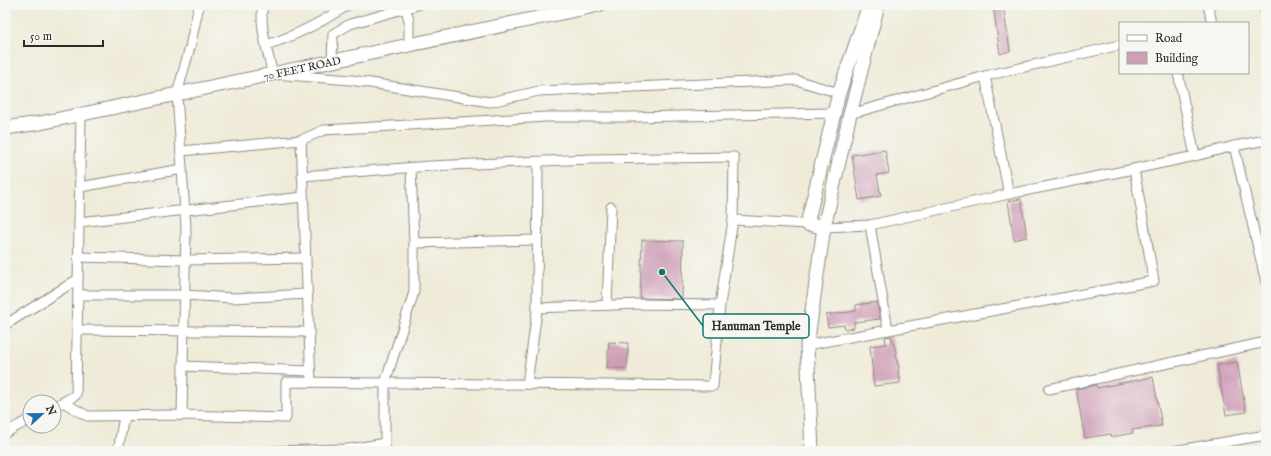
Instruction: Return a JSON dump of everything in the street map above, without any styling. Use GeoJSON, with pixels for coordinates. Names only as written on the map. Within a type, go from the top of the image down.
{"type":"FeatureCollection","features":[{"type":"Feature","properties":{"kind":"main road","name":"70 FEET ROAD"},"geometry":{"type":"LineString","coordinates":[[5,128],[40,123],[599,5]]}},
{"type":"Feature","properties":{"kind":"main road"},"geometry":{"type":"LineString","coordinates":[[824,226],[807,224],[839,93],[869,5]]}},
{"type":"Feature","properties":{"kind":"main road"},"geometry":{"type":"LineString","coordinates":[[812,451],[807,345],[824,226],[850,114],[878,5]]}},
{"type":"Feature","properties":{"kind":"street"},"geometry":{"type":"LineString","coordinates":[[182,415],[186,228],[177,94],[190,47],[199,5]]}},
{"type":"Feature","properties":{"kind":"street"},"geometry":{"type":"LineString","coordinates":[[263,5],[261,13],[266,45],[273,74],[351,80],[490,102],[539,91],[796,80],[839,93]]}},
{"type":"Feature","properties":{"kind":"street"},"geometry":{"type":"LineString","coordinates":[[266,45],[307,30],[348,5]]}},
{"type":"Feature","properties":{"kind":"street"},"geometry":{"type":"LineString","coordinates":[[332,61],[333,34],[350,24],[417,5]]}},
{"type":"Feature","properties":{"kind":"street"},"geometry":{"type":"LineString","coordinates":[[1208,5],[1212,22]]}},
{"type":"Feature","properties":{"kind":"street"},"geometry":{"type":"LineString","coordinates":[[1264,5],[1266,14]]}},
{"type":"Feature","properties":{"kind":"street"},"geometry":{"type":"LineString","coordinates":[[406,7],[409,21],[409,45]]}},
{"type":"Feature","properties":{"kind":"street"},"geometry":{"type":"LineString","coordinates":[[850,114],[985,76],[1119,45]]}},
{"type":"Feature","properties":{"kind":"street"},"geometry":{"type":"LineString","coordinates":[[1178,74],[1195,156]]}},
{"type":"Feature","properties":{"kind":"street"},"geometry":{"type":"LineString","coordinates":[[985,76],[1009,194]]}},
{"type":"Feature","properties":{"kind":"street"},"geometry":{"type":"LineString","coordinates":[[181,151],[301,140],[324,130],[546,117],[638,117],[834,113]]}},
{"type":"Feature","properties":{"kind":"street"},"geometry":{"type":"LineString","coordinates":[[63,402],[76,395],[81,114]]}},
{"type":"Feature","properties":{"kind":"street"},"geometry":{"type":"LineString","coordinates":[[301,140],[311,382]]}},
{"type":"Feature","properties":{"kind":"street"},"geometry":{"type":"LineString","coordinates":[[824,226],[870,225],[1266,140]]}},
{"type":"Feature","properties":{"kind":"street"},"geometry":{"type":"LineString","coordinates":[[1234,146],[1262,245],[1266,282]]}},
{"type":"Feature","properties":{"kind":"street"},"geometry":{"type":"LineString","coordinates":[[63,402],[87,416],[182,415],[286,418],[286,382],[713,386],[720,305],[733,220],[734,157],[591,159],[411,168],[302,176]]}},
{"type":"Feature","properties":{"kind":"street"},"geometry":{"type":"LineString","coordinates":[[527,384],[537,308],[538,162]]}},
{"type":"Feature","properties":{"kind":"street"},"geometry":{"type":"LineString","coordinates":[[272,451],[350,450],[385,447],[385,383],[414,292],[411,168]]}},
{"type":"Feature","properties":{"kind":"street"},"geometry":{"type":"LineString","coordinates":[[80,187],[182,169]]}},
{"type":"Feature","properties":{"kind":"street"},"geometry":{"type":"LineString","coordinates":[[807,345],[1154,281],[1134,169]]}},
{"type":"Feature","properties":{"kind":"street"},"geometry":{"type":"LineString","coordinates":[[79,222],[303,197]]}},
{"type":"Feature","properties":{"kind":"street"},"geometry":{"type":"LineString","coordinates":[[607,305],[611,207]]}},
{"type":"Feature","properties":{"kind":"street"},"geometry":{"type":"LineString","coordinates":[[733,220],[807,224]]}},
{"type":"Feature","properties":{"kind":"street"},"geometry":{"type":"LineString","coordinates":[[870,225],[888,330]]}},
{"type":"Feature","properties":{"kind":"street"},"geometry":{"type":"LineString","coordinates":[[414,243],[537,240]]}},
{"type":"Feature","properties":{"kind":"street"},"geometry":{"type":"LineString","coordinates":[[79,257],[185,260],[306,258]]}},
{"type":"Feature","properties":{"kind":"street"},"geometry":{"type":"LineString","coordinates":[[5,325],[78,279]]}},
{"type":"Feature","properties":{"kind":"street"},"geometry":{"type":"LineString","coordinates":[[78,295],[233,298],[307,294]]}},
{"type":"Feature","properties":{"kind":"street"},"geometry":{"type":"LineString","coordinates":[[537,308],[640,304],[720,305]]}},
{"type":"Feature","properties":{"kind":"street"},"geometry":{"type":"LineString","coordinates":[[77,330],[309,332]]}},
{"type":"Feature","properties":{"kind":"street"},"geometry":{"type":"LineString","coordinates":[[1049,389],[1266,342]]}},
{"type":"Feature","properties":{"kind":"street"},"geometry":{"type":"LineString","coordinates":[[183,366],[310,371]]}},
{"type":"Feature","properties":{"kind":"street"},"geometry":{"type":"LineString","coordinates":[[118,451],[124,416]]}},
{"type":"Feature","properties":{"kind":"street"},"geometry":{"type":"LineString","coordinates":[[5,433],[22,423]]}},
{"type":"Feature","properties":{"kind":"street"},"geometry":{"type":"LineString","coordinates":[[1173,451],[1266,434]]}},
{"type":"Feature","properties":{"kind":"building"},"geometry":{"type":"Polygon","coordinates":[[[993,5],[1003,5],[1010,51],[1000,54],[993,5]]]}},
{"type":"Feature","properties":{"kind":"building"},"geometry":{"type":"Polygon","coordinates":[[[885,150],[889,173],[877,175],[881,196],[859,200],[852,155],[885,150]]]}},
{"type":"Feature","properties":{"kind":"building"},"geometry":{"type":"Polygon","coordinates":[[[1021,199],[1027,237],[1014,240],[1008,201],[1021,199]]]}},
{"type":"Feature","properties":{"kind":"building"},"geometry":{"type":"Polygon","coordinates":[[[642,240],[683,241],[682,299],[640,298],[642,240]]]}},
{"type":"Feature","properties":{"kind":"building"},"geometry":{"type":"Polygon","coordinates":[[[877,302],[880,319],[854,322],[854,328],[845,329],[844,325],[828,327],[826,315],[856,311],[856,305],[877,302]]]}},
{"type":"Feature","properties":{"kind":"building"},"geometry":{"type":"Polygon","coordinates":[[[891,336],[899,367],[898,374],[900,383],[874,386],[870,346],[886,344],[885,337],[891,336]]]}},
{"type":"Feature","properties":{"kind":"building"},"geometry":{"type":"Polygon","coordinates":[[[609,342],[628,343],[627,368],[607,368],[609,342]]]}},
{"type":"Feature","properties":{"kind":"building"},"geometry":{"type":"Polygon","coordinates":[[[1237,362],[1246,412],[1226,415],[1217,365],[1237,362]]]}},
{"type":"Feature","properties":{"kind":"building"},"geometry":{"type":"Polygon","coordinates":[[[1153,377],[1162,426],[1132,430],[1133,433],[1112,437],[1111,434],[1085,438],[1076,389],[1096,385],[1097,388],[1153,377]]]}},
{"type":"Feature","properties":{"kind":"place","name":"Hanuman Temple"},"geometry":{"type":"Point","coordinates":[662,272]}}]}
